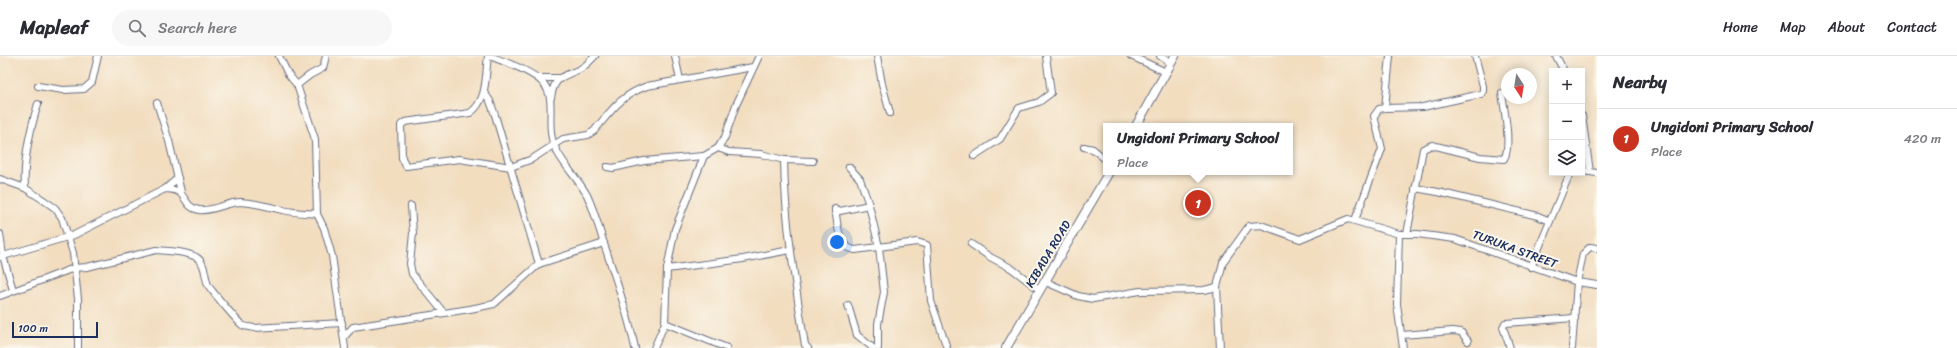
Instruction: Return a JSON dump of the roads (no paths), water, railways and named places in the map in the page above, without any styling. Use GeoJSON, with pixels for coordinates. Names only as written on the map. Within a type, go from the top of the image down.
{"type":"FeatureCollection","features":[{"type":"Feature","properties":{"kind":"main road"},"geometry":{"type":"LineString","coordinates":[[1138,123],[1173,60]]}},
{"type":"Feature","properties":{"kind":"main road","name":"KIBADA ROAD"},"geometry":{"type":"LineString","coordinates":[[1006,348],[1107,175]]}},
{"type":"Feature","properties":{"kind":"street"},"geometry":{"type":"LineString","coordinates":[[38,86],[63,90],[84,90],[92,82],[98,56],[91,56]]}},
{"type":"Feature","properties":{"kind":"street"},"geometry":{"type":"LineString","coordinates":[[279,56],[288,74],[297,85],[315,139],[317,214],[322,221],[332,256],[345,348]]}},
{"type":"Feature","properties":{"kind":"street"},"geometry":{"type":"LineString","coordinates":[[297,85],[310,74],[323,68],[326,56]]}},
{"type":"Feature","properties":{"kind":"street"},"geometry":{"type":"LineString","coordinates":[[551,99],[544,84],[538,78],[489,56],[484,92],[475,110],[470,113],[405,122],[401,125],[403,163],[406,166],[459,159],[510,167],[532,160],[563,139],[588,135],[594,131],[622,99],[634,91],[647,86],[752,66]]}},
{"type":"Feature","properties":{"kind":"street"},"geometry":{"type":"LineString","coordinates":[[538,78],[559,78],[581,68],[595,56]]}},
{"type":"Feature","properties":{"kind":"street"},"geometry":{"type":"LineString","coordinates":[[676,56],[680,80]]}},
{"type":"Feature","properties":{"kind":"street"},"geometry":{"type":"LineString","coordinates":[[607,167],[613,168],[644,161],[704,156],[718,148],[725,137],[752,66],[759,56]]}},
{"type":"Feature","properties":{"kind":"street"},"geometry":{"type":"LineString","coordinates":[[877,56],[882,84],[890,113]]}},
{"type":"Feature","properties":{"kind":"street"},"geometry":{"type":"LineString","coordinates":[[974,156],[1000,139],[1020,108],[1039,102],[1051,93],[1046,56]]}},
{"type":"Feature","properties":{"kind":"street"},"geometry":{"type":"LineString","coordinates":[[1131,56],[1166,72]]}},
{"type":"Feature","properties":{"kind":"street"},"geometry":{"type":"LineString","coordinates":[[1160,56],[1173,60]]}},
{"type":"Feature","properties":{"kind":"street"},"geometry":{"type":"LineString","coordinates":[[1385,108],[1390,56]]}},
{"type":"Feature","properties":{"kind":"street"},"geometry":{"type":"LineString","coordinates":[[1220,348],[1216,287],[1222,262],[1249,226],[1261,225],[1300,239],[1308,237],[1343,220],[1355,220],[1382,149],[1374,116],[1378,110],[1385,108],[1423,107],[1481,94],[1483,91],[1483,86],[1475,56]]}},
{"type":"Feature","properties":{"kind":"street"},"geometry":{"type":"LineString","coordinates":[[1556,56],[1562,68]]}},
{"type":"Feature","properties":{"kind":"street"},"geometry":{"type":"LineString","coordinates":[[559,78],[552,90],[551,99],[550,127],[554,146],[587,196],[597,219],[627,314],[635,348]]}},
{"type":"Feature","properties":{"kind":"street"},"geometry":{"type":"LineString","coordinates":[[484,92],[490,101],[495,115],[538,264]]}},
{"type":"Feature","properties":{"kind":"street"},"geometry":{"type":"LineString","coordinates":[[157,103],[181,192],[187,203],[194,208],[200,210],[239,202],[254,203],[284,210],[317,214]]}},
{"type":"Feature","properties":{"kind":"street"},"geometry":{"type":"LineString","coordinates":[[25,188],[24,175],[30,135],[38,104]]}},
{"type":"Feature","properties":{"kind":"street"},"geometry":{"type":"LineString","coordinates":[[1407,234],[1423,149],[1432,146],[1480,156],[1504,159],[1507,154],[1503,104]]}},
{"type":"Feature","properties":{"kind":"street"},"geometry":{"type":"LineString","coordinates":[[1585,137],[1590,172]]}},
{"type":"Feature","properties":{"kind":"street"},"geometry":{"type":"LineString","coordinates":[[1084,147],[1093,149],[1103,157]]}},
{"type":"Feature","properties":{"kind":"street"},"geometry":{"type":"LineString","coordinates":[[718,148],[729,152],[761,154],[784,160],[813,161]]}},
{"type":"Feature","properties":{"kind":"street"},"geometry":{"type":"LineString","coordinates":[[654,348],[665,323],[667,269],[674,229],[704,156]]}},
{"type":"Feature","properties":{"kind":"street"},"geometry":{"type":"LineString","coordinates":[[784,160],[784,201],[790,250],[804,345],[808,348]]}},
{"type":"Feature","properties":{"kind":"street"},"geometry":{"type":"LineString","coordinates":[[849,167],[860,179],[869,205],[879,247],[884,292],[878,324],[878,348]]}},
{"type":"Feature","properties":{"kind":"street"},"geometry":{"type":"LineString","coordinates":[[1585,171],[1597,173]]}},
{"type":"Feature","properties":{"kind":"street"},"geometry":{"type":"LineString","coordinates":[[1531,267],[1569,176]]}},
{"type":"Feature","properties":{"kind":"street"},"geometry":{"type":"LineString","coordinates":[[1,256],[67,238],[116,215],[164,188],[178,178]]}},
{"type":"Feature","properties":{"kind":"street"},"geometry":{"type":"LineString","coordinates":[[0,179],[25,188],[55,208],[62,218],[72,253],[78,299],[78,348]]}},
{"type":"Feature","properties":{"kind":"street"},"geometry":{"type":"LineString","coordinates":[[164,188],[174,189],[181,192]]}},
{"type":"Feature","properties":{"kind":"street"},"geometry":{"type":"LineString","coordinates":[[1415,188],[1438,192],[1538,216],[1550,221]]}},
{"type":"Feature","properties":{"kind":"street"},"geometry":{"type":"LineString","coordinates":[[869,205],[835,210],[840,237],[844,246],[855,250],[917,242],[927,245],[931,301],[947,348]]}},
{"type":"Feature","properties":{"kind":"street"},"geometry":{"type":"LineString","coordinates":[[411,206],[413,234],[410,264],[412,274],[444,313]]}},
{"type":"Feature","properties":{"kind":"street","name":"TURUKA STREET"},"geometry":{"type":"LineString","coordinates":[[1355,220],[1399,234],[1455,239],[1577,282],[1597,285]]}},
{"type":"Feature","properties":{"kind":"street"},"geometry":{"type":"LineString","coordinates":[[0,234],[1,256],[14,290]]}},
{"type":"Feature","properties":{"kind":"street"},"geometry":{"type":"LineString","coordinates":[[1399,234],[1397,304],[1403,348]]}},
{"type":"Feature","properties":{"kind":"street"},"geometry":{"type":"LineString","coordinates":[[0,296],[74,268],[87,267],[156,250],[187,254],[197,258],[203,264],[208,285],[212,292],[242,325],[254,328],[342,322],[353,327],[494,304],[538,264],[604,243]]}},
{"type":"Feature","properties":{"kind":"street"},"geometry":{"type":"LineString","coordinates":[[971,244],[990,257],[1011,268],[1040,290]]}},
{"type":"Feature","properties":{"kind":"street"},"geometry":{"type":"LineString","coordinates":[[1572,348],[1577,282],[1583,254],[1590,247],[1597,248]]}},
{"type":"Feature","properties":{"kind":"street"},"geometry":{"type":"LineString","coordinates":[[667,269],[743,259],[790,250]]}},
{"type":"Feature","properties":{"kind":"street"},"geometry":{"type":"LineString","coordinates":[[1046,282],[1078,296],[1093,299],[1140,290],[1204,290],[1216,287]]}},
{"type":"Feature","properties":{"kind":"street"},"geometry":{"type":"LineString","coordinates":[[848,305],[857,335],[873,348]]}},
{"type":"Feature","properties":{"kind":"street"},"geometry":{"type":"LineString","coordinates":[[1510,348],[1503,327],[1505,323],[1575,318]]}},
{"type":"Feature","properties":{"kind":"street"},"geometry":{"type":"LineString","coordinates":[[665,323],[727,348]]}},
{"type":"Feature","properties":{"kind":"street"},"geometry":{"type":"LineString","coordinates":[[344,337],[353,327]]}},
{"type":"Feature","properties":{"kind":"street"},"geometry":{"type":"LineString","coordinates":[[1402,335],[1453,331],[1460,332],[1468,341]]}},
{"type":"Feature","properties":{"kind":"place","name":"Ungidoni Primary School"},"geometry":{"type":"Point","coordinates":[1198,203]}}]}
